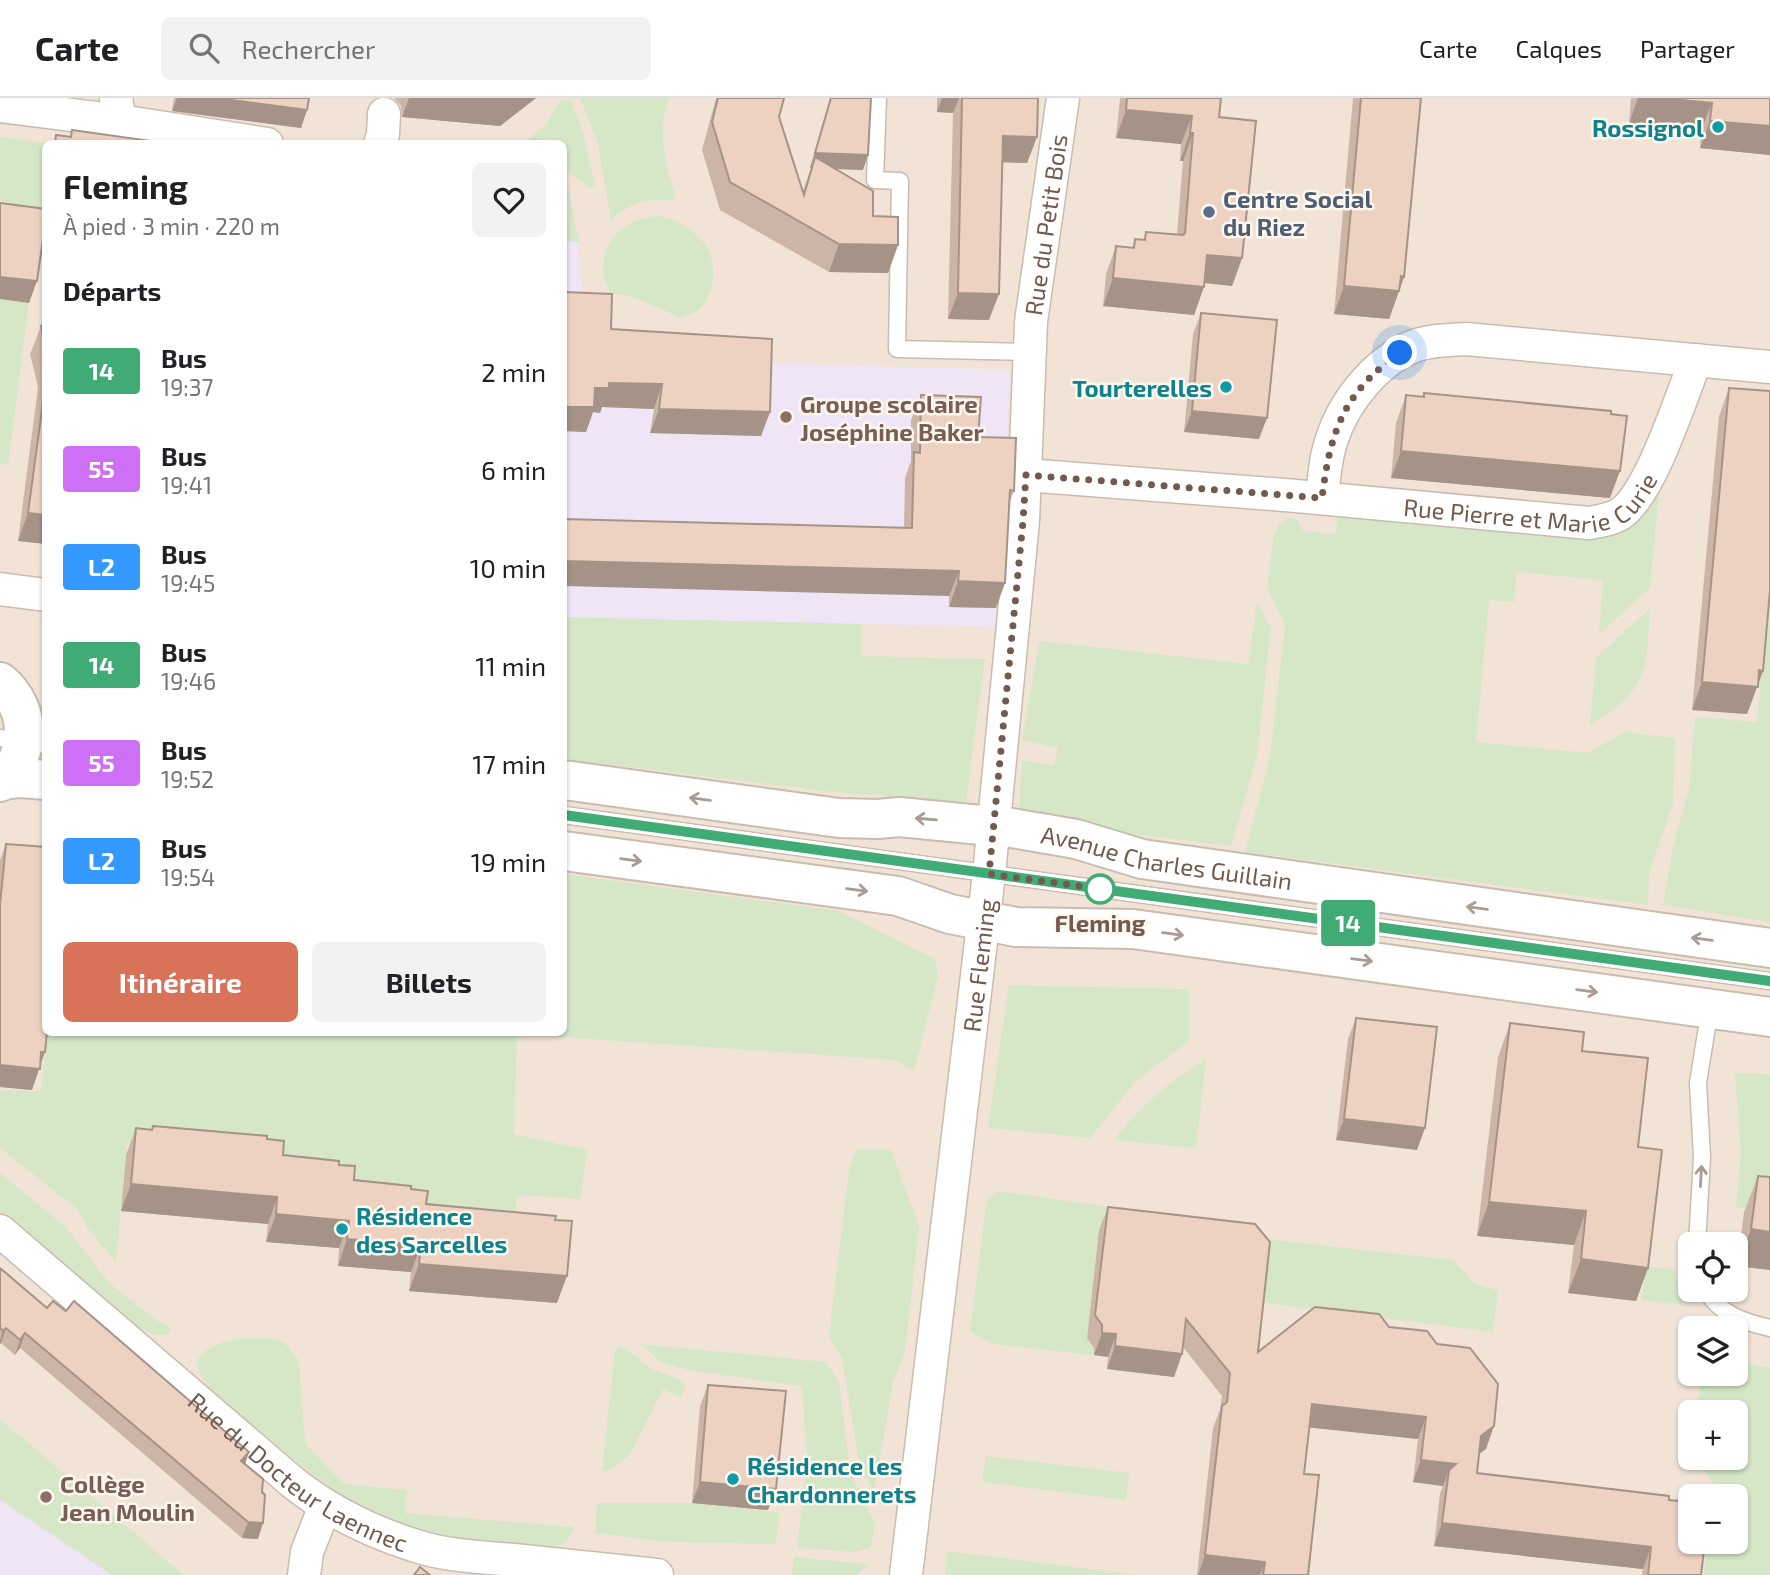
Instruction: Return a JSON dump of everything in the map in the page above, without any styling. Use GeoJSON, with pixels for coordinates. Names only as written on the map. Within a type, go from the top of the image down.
{"type":"FeatureCollection","features":[{"type":"Feature","properties":{"kind":"street","name":"Rue du Petit Bois"},"geometry":{"type":"LineString","coordinates":[[1030,352],[1033,305],[1063,98]]}},
{"type":"Feature","properties":{"kind":"street"},"geometry":{"type":"LineString","coordinates":[[0,106],[118,110],[249,140]]}},
{"type":"Feature","properties":{"kind":"street"},"geometry":{"type":"LineString","coordinates":[[1322,498],[1332,438],[1347,408],[1378,370],[1400,353],[1417,345],[1432,341],[1466,339],[1770,367]]}},
{"type":"Feature","properties":{"kind":"street","name":"Rue Fleming"},"geometry":{"type":"LineString","coordinates":[[906,1575],[994,826],[1026,475],[1030,352]]}},
{"type":"Feature","properties":{"kind":"street","name":"Rue Pierre et Marie Curie"},"geometry":{"type":"LineString","coordinates":[[1026,475],[1322,498],[1589,523],[1607,521],[1622,513],[1638,496],[1696,360]]}},
{"type":"Feature","properties":{"kind":"street"},"geometry":{"type":"LineString","coordinates":[[0,589],[42,594]]}},
{"type":"Feature","properties":{"kind":"street"},"geometry":{"type":"LineString","coordinates":[[2,781],[17,763],[23,742],[20,695]]}},
{"type":"Feature","properties":{"kind":"street"},"geometry":{"type":"LineString","coordinates":[[2,781],[20,778],[42,780]]}},
{"type":"Feature","properties":{"kind":"street","name":"Avenue Charles Guillain"},"geometry":{"type":"LineString","coordinates":[[567,780],[839,818],[899,817],[994,826],[1066,837],[1155,861],[1770,948]]}},
{"type":"Feature","properties":{"kind":"street"},"geometry":{"type":"LineString","coordinates":[[567,850],[898,896],[950,914],[984,922],[1045,929],[1133,929],[1770,1017]]}},
{"type":"Feature","properties":{"kind":"street","name":"Rue du Docteur Laennec"},"geometry":{"type":"LineString","coordinates":[[0,1231],[281,1473],[325,1506],[384,1535],[414,1546],[448,1553],[657,1575]]}},
{"type":"Feature","properties":{"kind":"street"},"geometry":{"type":"LineString","coordinates":[[304,1575],[311,1541],[325,1506]]}},
{"type":"Feature","properties":{"kind":"lane"},"geometry":{"type":"LineString","coordinates":[[878,98],[875,180],[900,181],[897,349],[1030,352]]}},
{"type":"Feature","properties":{"kind":"lane"},"geometry":{"type":"LineString","coordinates":[[567,815],[1770,981]]}},
{"type":"Feature","properties":{"kind":"lane"},"geometry":{"type":"LineString","coordinates":[[1698,1232],[1702,1157],[1698,1083],[1710,1008]]}},
{"type":"Feature","properties":{"kind":"lane"},"geometry":{"type":"LineString","coordinates":[[1715,1302],[1732,1316],[1770,1328]]}},
{"type":"Feature","properties":{"kind":"shaded area"},"geometry":{"type":"Polygon","coordinates":[[[0,98],[1770,98],[1770,1575],[0,1575],[0,98]]]}},
{"type":"Feature","properties":{"kind":"shaded area","name":"Groupe scolaire Joséphine Baker"},"geometry":{"type":"Polygon","coordinates":[[[567,187],[578,242],[584,317],[602,353],[763,363],[1010,370],[1004,516],[995,627],[567,617],[567,187]]]}},
{"type":"Feature","properties":{"kind":"shaded area","name":"Collège Jean Moulin"},"geometry":{"type":"Polygon","coordinates":[[[0,1419],[184,1575],[0,1575],[0,1419]]]}},
{"type":"Feature","properties":{"kind":"green space"},"geometry":{"type":"Polygon","coordinates":[[[580,98],[669,98],[663,136],[676,197],[672,201],[639,202],[611,220],[598,143],[580,98]]]}},
{"type":"Feature","properties":{"kind":"green space"},"geometry":{"type":"Polygon","coordinates":[[[564,100],[572,102],[584,136],[595,186],[590,188],[567,170],[567,140],[527,140],[546,125],[558,104],[564,100]]]}},
{"type":"Feature","properties":{"kind":"green space"},"geometry":{"type":"Polygon","coordinates":[[[0,137],[42,142],[40,224],[0,219],[0,137]]]}},
{"type":"Feature","properties":{"kind":"green space"},"geometry":{"type":"Polygon","coordinates":[[[567,187],[568,187],[579,242],[567,241],[567,187]]]}},
{"type":"Feature","properties":{"kind":"green space"},"geometry":{"type":"Polygon","coordinates":[[[659,216],[678,222],[700,238],[708,249],[713,265],[713,283],[708,299],[697,311],[682,318],[635,298],[611,293],[605,279],[605,252],[611,241],[631,223],[659,216]]]}},
{"type":"Feature","properties":{"kind":"green space"},"geometry":{"type":"Polygon","coordinates":[[[0,299],[29,303],[8,465],[0,463],[0,299]]]}},
{"type":"Feature","properties":{"kind":"green space"},"geometry":{"type":"Polygon","coordinates":[[[1659,491],[1650,588],[1599,634],[1603,580],[1517,572],[1514,602],[1489,600],[1476,742],[1588,753],[1624,732],[1675,738],[1673,804],[1649,873],[1648,905],[1245,852],[1270,757],[1285,624],[1267,588],[1274,535],[1279,524],[1290,517],[1297,520],[1303,531],[1336,534],[1337,518],[1344,513],[1629,525],[1659,491]]]}},
{"type":"Feature","properties":{"kind":"green space"},"geometry":{"type":"Polygon","coordinates":[[[1770,568],[1770,922],[1663,905],[1673,846],[1689,788],[1695,717],[1757,722],[1770,568]]]}},
{"type":"Feature","properties":{"kind":"green space"},"geometry":{"type":"Polygon","coordinates":[[[1257,602],[1271,628],[1257,756],[1231,846],[1117,832],[1074,817],[1019,809],[1022,760],[1054,766],[1058,748],[1022,740],[1039,641],[1248,664],[1257,602]]]}},
{"type":"Feature","properties":{"kind":"green space"},"geometry":{"type":"Polygon","coordinates":[[[1650,608],[1645,664],[1641,677],[1624,701],[1590,725],[1596,658],[1650,608]]]}},
{"type":"Feature","properties":{"kind":"green space"},"geometry":{"type":"Polygon","coordinates":[[[567,617],[861,624],[862,656],[985,659],[966,802],[833,792],[567,759],[567,617]]]}},
{"type":"Feature","properties":{"kind":"green space"},"geometry":{"type":"Polygon","coordinates":[[[567,874],[839,911],[935,959],[938,977],[914,1070],[895,1060],[546,1036],[567,1036],[567,874]]]}},
{"type":"Feature","properties":{"kind":"green space"},"geometry":{"type":"Polygon","coordinates":[[[1009,985],[1189,989],[1189,1041],[1136,1081],[1090,1138],[988,1128],[1009,985]]]}},
{"type":"Feature","properties":{"kind":"green space"},"geometry":{"type":"Polygon","coordinates":[[[47,1036],[517,1036],[514,1134],[587,1150],[581,1199],[517,1195],[514,1226],[428,1223],[428,1201],[353,1193],[282,1171],[283,1150],[127,1143],[116,1262],[89,1230],[78,1210],[0,1148],[0,1090],[41,1091],[47,1036]]]}},
{"type":"Feature","properties":{"kind":"green space"},"geometry":{"type":"Polygon","coordinates":[[[1206,1059],[1196,1148],[1114,1140],[1156,1095],[1206,1059]]]}},
{"type":"Feature","properties":{"kind":"green space"},"geometry":{"type":"Polygon","coordinates":[[[1735,1073],[1770,1074],[1770,1210],[1736,1207],[1741,1152],[1735,1073]]]}},
{"type":"Feature","properties":{"kind":"green space"},"geometry":{"type":"Polygon","coordinates":[[[857,1149],[891,1150],[919,1226],[905,1352],[893,1383],[874,1491],[860,1467],[842,1358],[829,1336],[849,1169],[857,1149]]]}},
{"type":"Feature","properties":{"kind":"green space"},"geometry":{"type":"Polygon","coordinates":[[[0,1173],[66,1227],[110,1284],[156,1320],[170,1327],[170,1333],[155,1334],[131,1324],[0,1212],[0,1173]]]}},
{"type":"Feature","properties":{"kind":"green space"},"geometry":{"type":"Polygon","coordinates":[[[998,1191],[1132,1210],[1099,1230],[1087,1338],[1094,1348],[1094,1355],[992,1344],[970,1331],[987,1199],[998,1191]]]}},
{"type":"Feature","properties":{"kind":"green space"},"geometry":{"type":"Polygon","coordinates":[[[1265,1239],[1453,1260],[1475,1284],[1498,1290],[1493,1332],[1258,1302],[1265,1239]]]}},
{"type":"Feature","properties":{"kind":"green space"},"geometry":{"type":"Polygon","coordinates":[[[1646,1267],[1674,1269],[1678,1302],[1682,1302],[1683,1305],[1642,1300],[1646,1267]]]}},
{"type":"Feature","properties":{"kind":"green space"},"geometry":{"type":"Polygon","coordinates":[[[265,1338],[285,1343],[299,1361],[305,1443],[344,1484],[407,1490],[405,1513],[574,1527],[567,1541],[555,1548],[442,1538],[386,1519],[327,1485],[212,1391],[200,1372],[196,1362],[202,1354],[218,1344],[265,1338]]]}},
{"type":"Feature","properties":{"kind":"green space"},"geometry":{"type":"Polygon","coordinates":[[[641,1344],[826,1362],[839,1382],[850,1472],[875,1524],[868,1549],[854,1552],[797,1548],[807,1458],[802,1386],[692,1371],[660,1362],[641,1344]]]}},
{"type":"Feature","properties":{"kind":"green space"},"geometry":{"type":"Polygon","coordinates":[[[620,1346],[652,1369],[675,1378],[686,1387],[680,1397],[663,1389],[630,1454],[608,1471],[602,1471],[615,1350],[620,1346]]]}},
{"type":"Feature","properties":{"kind":"green space"},"geometry":{"type":"Polygon","coordinates":[[[1748,1364],[1770,1368],[1770,1575],[1704,1575],[1707,1554],[1748,1554],[1748,1484],[1714,1484],[1704,1470],[1748,1470],[1748,1400],[1698,1400],[1701,1386],[1748,1386],[1748,1364]]]}},
{"type":"Feature","properties":{"kind":"green space","name":"Collège Jean Moulin"},"geometry":{"type":"Polygon","coordinates":[[[0,1419],[184,1575],[112,1575],[0,1500],[0,1419]]]}},
{"type":"Feature","properties":{"kind":"green space"},"geometry":{"type":"Polygon","coordinates":[[[986,1456],[1129,1473],[1126,1500],[982,1482],[986,1456]]]}},
{"type":"Feature","properties":{"kind":"green space"},"geometry":{"type":"Polygon","coordinates":[[[597,1503],[692,1503],[779,1512],[776,1544],[667,1542],[595,1533],[597,1503]]]}},
{"type":"Feature","properties":{"kind":"green space"},"geometry":{"type":"Polygon","coordinates":[[[947,1551],[1137,1575],[945,1575],[947,1551]]]}},
{"type":"Feature","properties":{"kind":"green space"},"geometry":{"type":"Polygon","coordinates":[[[794,1557],[869,1564],[856,1575],[792,1575],[794,1557]]]}},
{"type":"Feature","properties":{"kind":"building"},"geometry":{"type":"Polygon","coordinates":[[[217,98],[309,98],[307,110],[217,98]]]}},
{"type":"Feature","properties":{"kind":"building"},"geometry":{"type":"Polygon","coordinates":[[[718,98],[784,98],[779,117],[804,195],[815,157],[873,191],[873,216],[898,217],[898,245],[839,244],[730,182],[712,122],[718,98]]]}},
{"type":"Feature","properties":{"kind":"building"},"geometry":{"type":"Polygon","coordinates":[[[831,98],[871,98],[868,155],[815,153],[831,98]]]}},
{"type":"Feature","properties":{"kind":"building"},"geometry":{"type":"Polygon","coordinates":[[[962,98],[1038,98],[1037,137],[1003,136],[999,294],[958,293],[962,98]]]}},
{"type":"Feature","properties":{"kind":"building"},"geometry":{"type":"Polygon","coordinates":[[[1127,98],[1221,98],[1219,117],[1256,121],[1242,258],[1207,255],[1204,287],[1113,278],[1116,246],[1134,248],[1135,239],[1145,240],[1146,232],[1185,233],[1193,133],[1190,133],[1192,116],[1126,110],[1127,98]]]}},
{"type":"Feature","properties":{"kind":"building"},"geometry":{"type":"Polygon","coordinates":[[[1361,98],[1421,98],[1404,277],[1401,276],[1399,291],[1344,286],[1361,98]]]}},
{"type":"Feature","properties":{"kind":"building"},"geometry":{"type":"Polygon","coordinates":[[[1660,98],[1770,98],[1770,126],[1710,121],[1712,103],[1660,98]]]}},
{"type":"Feature","properties":{"kind":"building"},"geometry":{"type":"Polygon","coordinates":[[[72,130],[144,140],[55,140],[56,135],[71,137],[72,130]]]}},
{"type":"Feature","properties":{"kind":"building"},"geometry":{"type":"Polygon","coordinates":[[[0,203],[42,208],[42,246],[37,281],[0,277],[0,203]]]}},
{"type":"Feature","properties":{"kind":"building"},"geometry":{"type":"Polygon","coordinates":[[[567,292],[612,294],[611,329],[772,339],[770,412],[659,409],[662,384],[609,383],[609,388],[595,388],[594,407],[567,407],[567,292]]]}},
{"type":"Feature","properties":{"kind":"building","name":"Tourterelles"},"geometry":{"type":"Polygon","coordinates":[[[1201,313],[1277,320],[1267,418],[1192,411],[1201,313]]]}},
{"type":"Feature","properties":{"kind":"building"},"geometry":{"type":"Polygon","coordinates":[[[1729,388],[1770,391],[1770,590],[1763,671],[1759,670],[1758,687],[1702,682],[1729,388]]]}},
{"type":"Feature","properties":{"kind":"building"},"geometry":{"type":"Polygon","coordinates":[[[1424,393],[1611,411],[1611,414],[1627,416],[1620,471],[1401,451],[1406,395],[1424,397],[1424,393]]]}},
{"type":"Feature","properties":{"kind":"building"},"geometry":{"type":"Polygon","coordinates":[[[921,395],[981,397],[978,437],[1016,438],[1005,583],[958,581],[959,571],[567,561],[567,519],[912,528],[914,452],[920,453],[921,395]]]}},
{"type":"Feature","properties":{"kind":"building"},"geometry":{"type":"Polygon","coordinates":[[[42,410],[42,515],[28,513],[42,410]]]}},
{"type":"Feature","properties":{"kind":"building"},"geometry":{"type":"Polygon","coordinates":[[[6,844],[42,847],[42,1036],[47,1036],[45,1052],[41,1052],[40,1069],[0,1065],[0,905],[6,844]]]}},
{"type":"Feature","properties":{"kind":"building"},"geometry":{"type":"Polygon","coordinates":[[[1356,1018],[1437,1027],[1425,1128],[1344,1119],[1356,1018]]]}},
{"type":"Feature","properties":{"kind":"building"},"geometry":{"type":"Polygon","coordinates":[[[1510,1023],[1584,1032],[1582,1051],[1648,1058],[1638,1147],[1662,1150],[1648,1268],[1581,1259],[1586,1211],[1489,1202],[1510,1023]]]}},
{"type":"Feature","properties":{"kind":"building"},"geometry":{"type":"Polygon","coordinates":[[[153,1126],[267,1136],[267,1139],[284,1141],[283,1155],[339,1161],[339,1165],[355,1166],[354,1180],[411,1186],[411,1189],[428,1191],[426,1204],[556,1216],[555,1220],[572,1221],[567,1276],[419,1264],[421,1245],[347,1239],[349,1221],[276,1214],[277,1197],[131,1184],[136,1128],[152,1130],[153,1126]]]}},
{"type":"Feature","properties":{"kind":"building"},"geometry":{"type":"Polygon","coordinates":[[[1758,1176],[1770,1177],[1770,1232],[1751,1229],[1758,1176]]]}},
{"type":"Feature","properties":{"kind":"building"},"geometry":{"type":"Polygon","coordinates":[[[1108,1207],[1255,1224],[1270,1242],[1258,1352],[1315,1307],[1379,1314],[1389,1327],[1427,1331],[1437,1344],[1470,1348],[1498,1384],[1494,1426],[1481,1436],[1477,1473],[1669,1496],[1669,1500],[1678,1501],[1678,1554],[1704,1554],[1701,1575],[1648,1575],[1651,1547],[1442,1523],[1449,1470],[1456,1464],[1421,1460],[1426,1417],[1312,1404],[1304,1474],[1319,1475],[1308,1575],[1263,1575],[1265,1562],[1205,1555],[1222,1406],[1227,1402],[1230,1373],[1186,1319],[1182,1354],[1115,1346],[1116,1334],[1102,1333],[1102,1325],[1095,1315],[1108,1207]]]}},
{"type":"Feature","properties":{"kind":"building"},"geometry":{"type":"Polygon","coordinates":[[[0,1268],[47,1308],[53,1301],[66,1311],[74,1301],[249,1452],[241,1461],[263,1479],[263,1523],[248,1522],[25,1333],[20,1340],[6,1328],[3,1331],[0,1328],[0,1268]]]}},
{"type":"Feature","properties":{"kind":"building","name":"Résidence les Chardonnerets"},"geometry":{"type":"Polygon","coordinates":[[[708,1385],[786,1391],[776,1489],[700,1482],[708,1385]]]}},
{"type":"Feature","properties":{"kind":"building"},"geometry":{"type":"Polygon","coordinates":[[[420,1567],[430,1575],[414,1575],[420,1567]]]}},
{"type":"Feature","properties":{"kind":"bus line","name":"14"},"geometry":{"type":"LineString","coordinates":[[567,815],[1770,981]]}},
{"type":"Feature","properties":{"kind":"place","name":"Rossignol"},"geometry":{"type":"Point","coordinates":[1718,127]}},
{"type":"Feature","properties":{"kind":"place","name":"Centre Social du Riez"},"geometry":{"type":"Point","coordinates":[1209,212]}},
{"type":"Feature","properties":{"kind":"place","name":"Tourterelles"},"geometry":{"type":"Point","coordinates":[1226,387]}},
{"type":"Feature","properties":{"kind":"place","name":"Groupe scolaire Joséphine Baker"},"geometry":{"type":"Point","coordinates":[786,417]}},
{"type":"Feature","properties":{"kind":"place","name":"Fleming"},"geometry":{"type":"Point","coordinates":[1100,889]}},
{"type":"Feature","properties":{"kind":"place","name":"Résidence des Sarcelles"},"geometry":{"type":"Point","coordinates":[342,1229]}},
{"type":"Feature","properties":{"kind":"place","name":"Résidence les Chardonnerets"},"geometry":{"type":"Point","coordinates":[733,1479]}},
{"type":"Feature","properties":{"kind":"place","name":"Collège Jean Moulin"},"geometry":{"type":"Point","coordinates":[46,1497]}},
{"type":"Feature","properties":{"kind":"route"},"geometry":{"type":"LineString","coordinates":[[1100,889],[989,874],[1026,475],[1322,498],[1329,451],[1339,422],[1371,376],[1400,353]]}}]}
